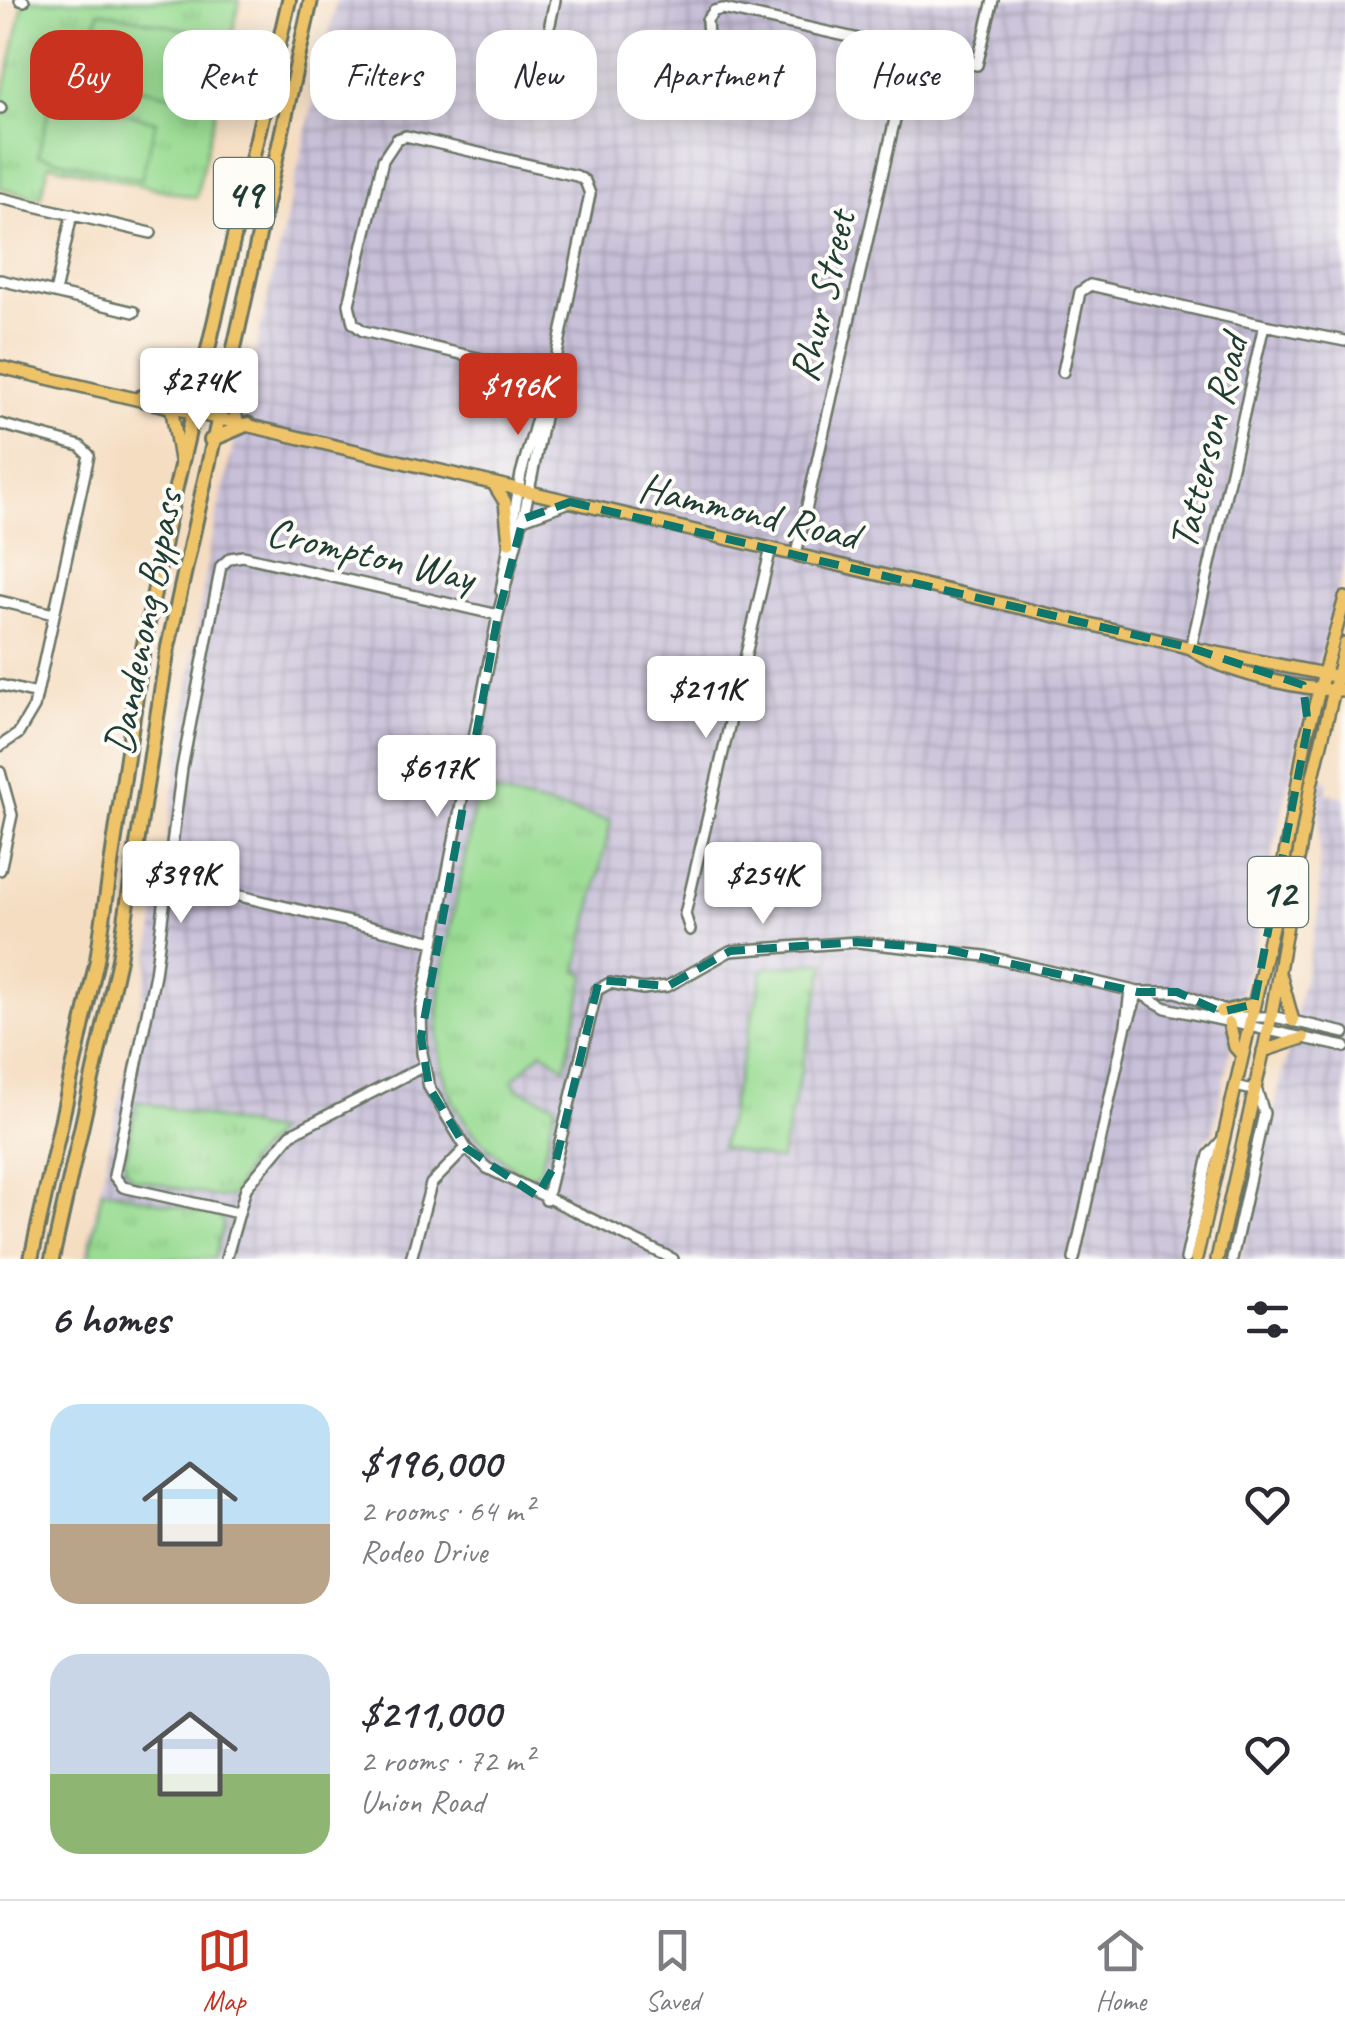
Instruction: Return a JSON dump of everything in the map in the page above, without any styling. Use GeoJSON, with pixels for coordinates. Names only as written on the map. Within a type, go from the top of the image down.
{"type":"FeatureCollection","features":[{"type":"Feature","properties":{"kind":"highway","name":"Dandenong Bypass"},"geometry":{"type":"LineString","coordinates":[[31,1259],[97,960],[144,649],[180,471],[289,0]]}},
{"type":"Feature","properties":{"kind":"highway","name":"Dandenong Bypass"},"geometry":{"type":"LineString","coordinates":[[52,1259],[120,959],[168,648],[210,440],[311,0]]}},
{"type":"Feature","properties":{"kind":"highway"},"geometry":{"type":"LineString","coordinates":[[141,398],[200,385]]}},
{"type":"Feature","properties":{"kind":"highway"},"geometry":{"type":"LineString","coordinates":[[210,440],[243,423]]}},
{"type":"Feature","properties":{"kind":"main road","name":"Hammond Road"},"geometry":{"type":"LineString","coordinates":[[0,367],[1191,648],[1204,647],[1340,684]]}},
{"type":"Feature","properties":{"kind":"main road"},"geometry":{"type":"LineString","coordinates":[[226,368],[243,423]]}},
{"type":"Feature","properties":{"kind":"main road"},"geometry":{"type":"LineString","coordinates":[[171,405],[177,420],[180,471]]}},
{"type":"Feature","properties":{"kind":"main road"},"geometry":{"type":"LineString","coordinates":[[495,486],[505,502],[509,542]]}},
{"type":"Feature","properties":{"kind":"main road","name":"12"},"geometry":{"type":"LineString","coordinates":[[1196,1259],[1251,1016],[1308,725],[1345,598]]}},
{"type":"Feature","properties":{"kind":"main road","name":"12"},"geometry":{"type":"LineString","coordinates":[[1217,1259],[1270,1023],[1308,799],[1340,684],[1345,644]]}},
{"type":"Feature","properties":{"kind":"main road","name":"Hammond Road"},"geometry":{"type":"LineString","coordinates":[[1191,648],[1200,656],[1242,671],[1302,685],[1320,681]]}},
{"type":"Feature","properties":{"kind":"main road"},"geometry":{"type":"LineString","coordinates":[[1302,685],[1308,725]]}},
{"type":"Feature","properties":{"kind":"main road"},"geometry":{"type":"LineString","coordinates":[[1278,974],[1293,1021]]}},
{"type":"Feature","properties":{"kind":"main road"},"geometry":{"type":"LineString","coordinates":[[1242,1055],[1234,1047],[1225,1017],[1251,1016]]}},
{"type":"Feature","properties":{"kind":"main road"},"geometry":{"type":"LineString","coordinates":[[1263,1051],[1303,1038]]}},
{"type":"Feature","properties":{"kind":"street"},"geometry":{"type":"LineString","coordinates":[[550,24],[555,0]]}},
{"type":"Feature","properties":{"kind":"street"},"geometry":{"type":"LineString","coordinates":[[974,65],[994,0]]}},
{"type":"Feature","properties":{"kind":"street"},"geometry":{"type":"LineString","coordinates":[[708,30],[708,20],[714,11],[723,10],[810,30]]}},
{"type":"Feature","properties":{"kind":"street","name":"Rhur Street"},"geometry":{"type":"LineString","coordinates":[[796,554],[895,120]]}},
{"type":"Feature","properties":{"kind":"street"},"geometry":{"type":"LineString","coordinates":[[550,375],[363,331],[353,323],[349,304],[383,160],[396,138],[421,139],[585,181],[588,203],[550,375],[523,492],[509,542],[499,612],[421,1010],[424,1066],[439,1108],[466,1148],[487,1168],[673,1259]]}},
{"type":"Feature","properties":{"kind":"street"},"geometry":{"type":"LineString","coordinates":[[0,198],[151,233]]}},
{"type":"Feature","properties":{"kind":"street"},"geometry":{"type":"LineString","coordinates":[[55,293],[72,214]]}},
{"type":"Feature","properties":{"kind":"street"},"geometry":{"type":"LineString","coordinates":[[0,280],[134,312]]}},
{"type":"Feature","properties":{"kind":"street"},"geometry":{"type":"LineString","coordinates":[[1063,372],[1080,292],[1090,285],[1264,325]]}},
{"type":"Feature","properties":{"kind":"street","name":"Tatterson Road"},"geometry":{"type":"LineString","coordinates":[[1191,648],[1264,325],[1345,342]]}},
{"type":"Feature","properties":{"kind":"street"},"geometry":{"type":"LineString","coordinates":[[0,424],[76,445],[89,456],[37,694],[25,724],[0,746]]}},
{"type":"Feature","properties":{"kind":"street"},"geometry":{"type":"LineString","coordinates":[[499,612],[523,519],[523,492]]}},
{"type":"Feature","properties":{"kind":"street"},"geometry":{"type":"LineString","coordinates":[[523,519],[570,502]]}},
{"type":"Feature","properties":{"kind":"street"},"geometry":{"type":"LineString","coordinates":[[690,930],[685,914],[771,548]]}},
{"type":"Feature","properties":{"kind":"street","name":"Crompton Way"},"geometry":{"type":"LineString","coordinates":[[168,879],[210,611],[221,566],[230,558],[244,556],[499,612]]}},
{"type":"Feature","properties":{"kind":"street"},"geometry":{"type":"LineString","coordinates":[[0,601],[54,614]]}},
{"type":"Feature","properties":{"kind":"street"},"geometry":{"type":"LineString","coordinates":[[0,685],[37,694]]}},
{"type":"Feature","properties":{"kind":"street"},"geometry":{"type":"LineString","coordinates":[[0,772],[12,815],[0,870]]}},
{"type":"Feature","properties":{"kind":"street"},"geometry":{"type":"LineString","coordinates":[[238,1213],[122,1187],[114,1176],[154,974],[168,879],[434,942]]}},
{"type":"Feature","properties":{"kind":"street"},"geometry":{"type":"LineString","coordinates":[[542,1198],[555,1165],[595,994],[604,984],[643,989],[668,986],[730,951],[857,942],[974,954],[1134,991],[1177,992],[1225,1017]]}},
{"type":"Feature","properties":{"kind":"street"},"geometry":{"type":"LineString","coordinates":[[1134,991],[1160,1006],[1225,1017],[1251,1016],[1303,1038],[1345,1047]]}},
{"type":"Feature","properties":{"kind":"street"},"geometry":{"type":"LineString","coordinates":[[1074,1259],[1134,991]]}},
{"type":"Feature","properties":{"kind":"street"},"geometry":{"type":"LineString","coordinates":[[1270,1023],[1293,1021],[1345,1033]]}},
{"type":"Feature","properties":{"kind":"street"},"geometry":{"type":"LineString","coordinates":[[226,1259],[246,1188],[291,1134],[424,1066]]}},
{"type":"Feature","properties":{"kind":"street"},"geometry":{"type":"LineString","coordinates":[[1232,1259],[1264,1119],[1254,1090],[1236,1086]]}},
{"type":"Feature","properties":{"kind":"street"},"geometry":{"type":"LineString","coordinates":[[1186,1259],[1209,1155],[1224,1139]]}},
{"type":"Feature","properties":{"kind":"street"},"geometry":{"type":"LineString","coordinates":[[411,1259],[431,1184],[466,1148]]}},
{"type":"Feature","properties":{"kind":"highlighted area"},"geometry":{"type":"Polygon","coordinates":[[[570,502],[1191,648],[1303,685],[1308,725],[1254,1004],[1221,1012],[1177,992],[1138,992],[945,949],[857,942],[730,951],[668,986],[599,980],[555,1165],[537,1196],[466,1148],[429,1087],[421,1037],[498,615],[523,519],[532,513],[570,502]]]}},
{"type":"Feature","properties":{"kind":"shaded area"},"geometry":{"type":"Polygon","coordinates":[[[337,0],[1345,0],[1345,563],[1301,727],[1264,895],[1263,919],[1241,995],[1213,1133],[1203,1142],[1178,1259],[85,1259],[148,969],[209,550],[310,116],[310,120],[456,120],[456,30],[330,30],[337,0]]]}},
{"type":"Feature","properties":{"kind":"shaded area"},"geometry":{"type":"Polygon","coordinates":[[[1320,776],[1328,782],[1326,793],[1345,797],[1345,1259],[1240,1259],[1319,913],[1320,776]]]}},
{"type":"Feature","properties":{"kind":"green space"},"geometry":{"type":"Polygon","coordinates":[[[24,0],[240,0],[233,30],[163,30],[163,120],[213,120],[196,198],[49,164],[41,198],[0,188],[0,110],[24,0]]]}},
{"type":"Feature","properties":{"kind":"green space"},"geometry":{"type":"Polygon","coordinates":[[[99,11],[189,30],[163,30],[163,93],[143,89],[143,30],[95,30],[99,11]]]}},
{"type":"Feature","properties":{"kind":"green space"},"geometry":{"type":"Polygon","coordinates":[[[143,118],[156,121],[141,180],[38,155],[46,120],[143,118]]]}},
{"type":"Feature","properties":{"kind":"green space"},"geometry":{"type":"Polygon","coordinates":[[[487,791],[611,821],[577,971],[586,974],[565,1068],[542,1051],[512,1081],[522,1091],[556,1104],[540,1170],[529,1177],[495,1153],[470,1127],[453,1100],[438,1039],[450,931],[477,795],[485,796],[487,791]]]}},
{"type":"Feature","properties":{"kind":"green space"},"geometry":{"type":"Polygon","coordinates":[[[826,962],[780,1161],[721,1147],[764,968],[826,962]]]}},
{"type":"Feature","properties":{"kind":"green space"},"geometry":{"type":"Polygon","coordinates":[[[137,1101],[276,1132],[249,1162],[232,1196],[221,1198],[132,1178],[124,1167],[137,1101]]]}},
{"type":"Feature","properties":{"kind":"green space"},"geometry":{"type":"Polygon","coordinates":[[[102,1189],[218,1216],[224,1222],[214,1259],[89,1259],[102,1189]]]}}]}
